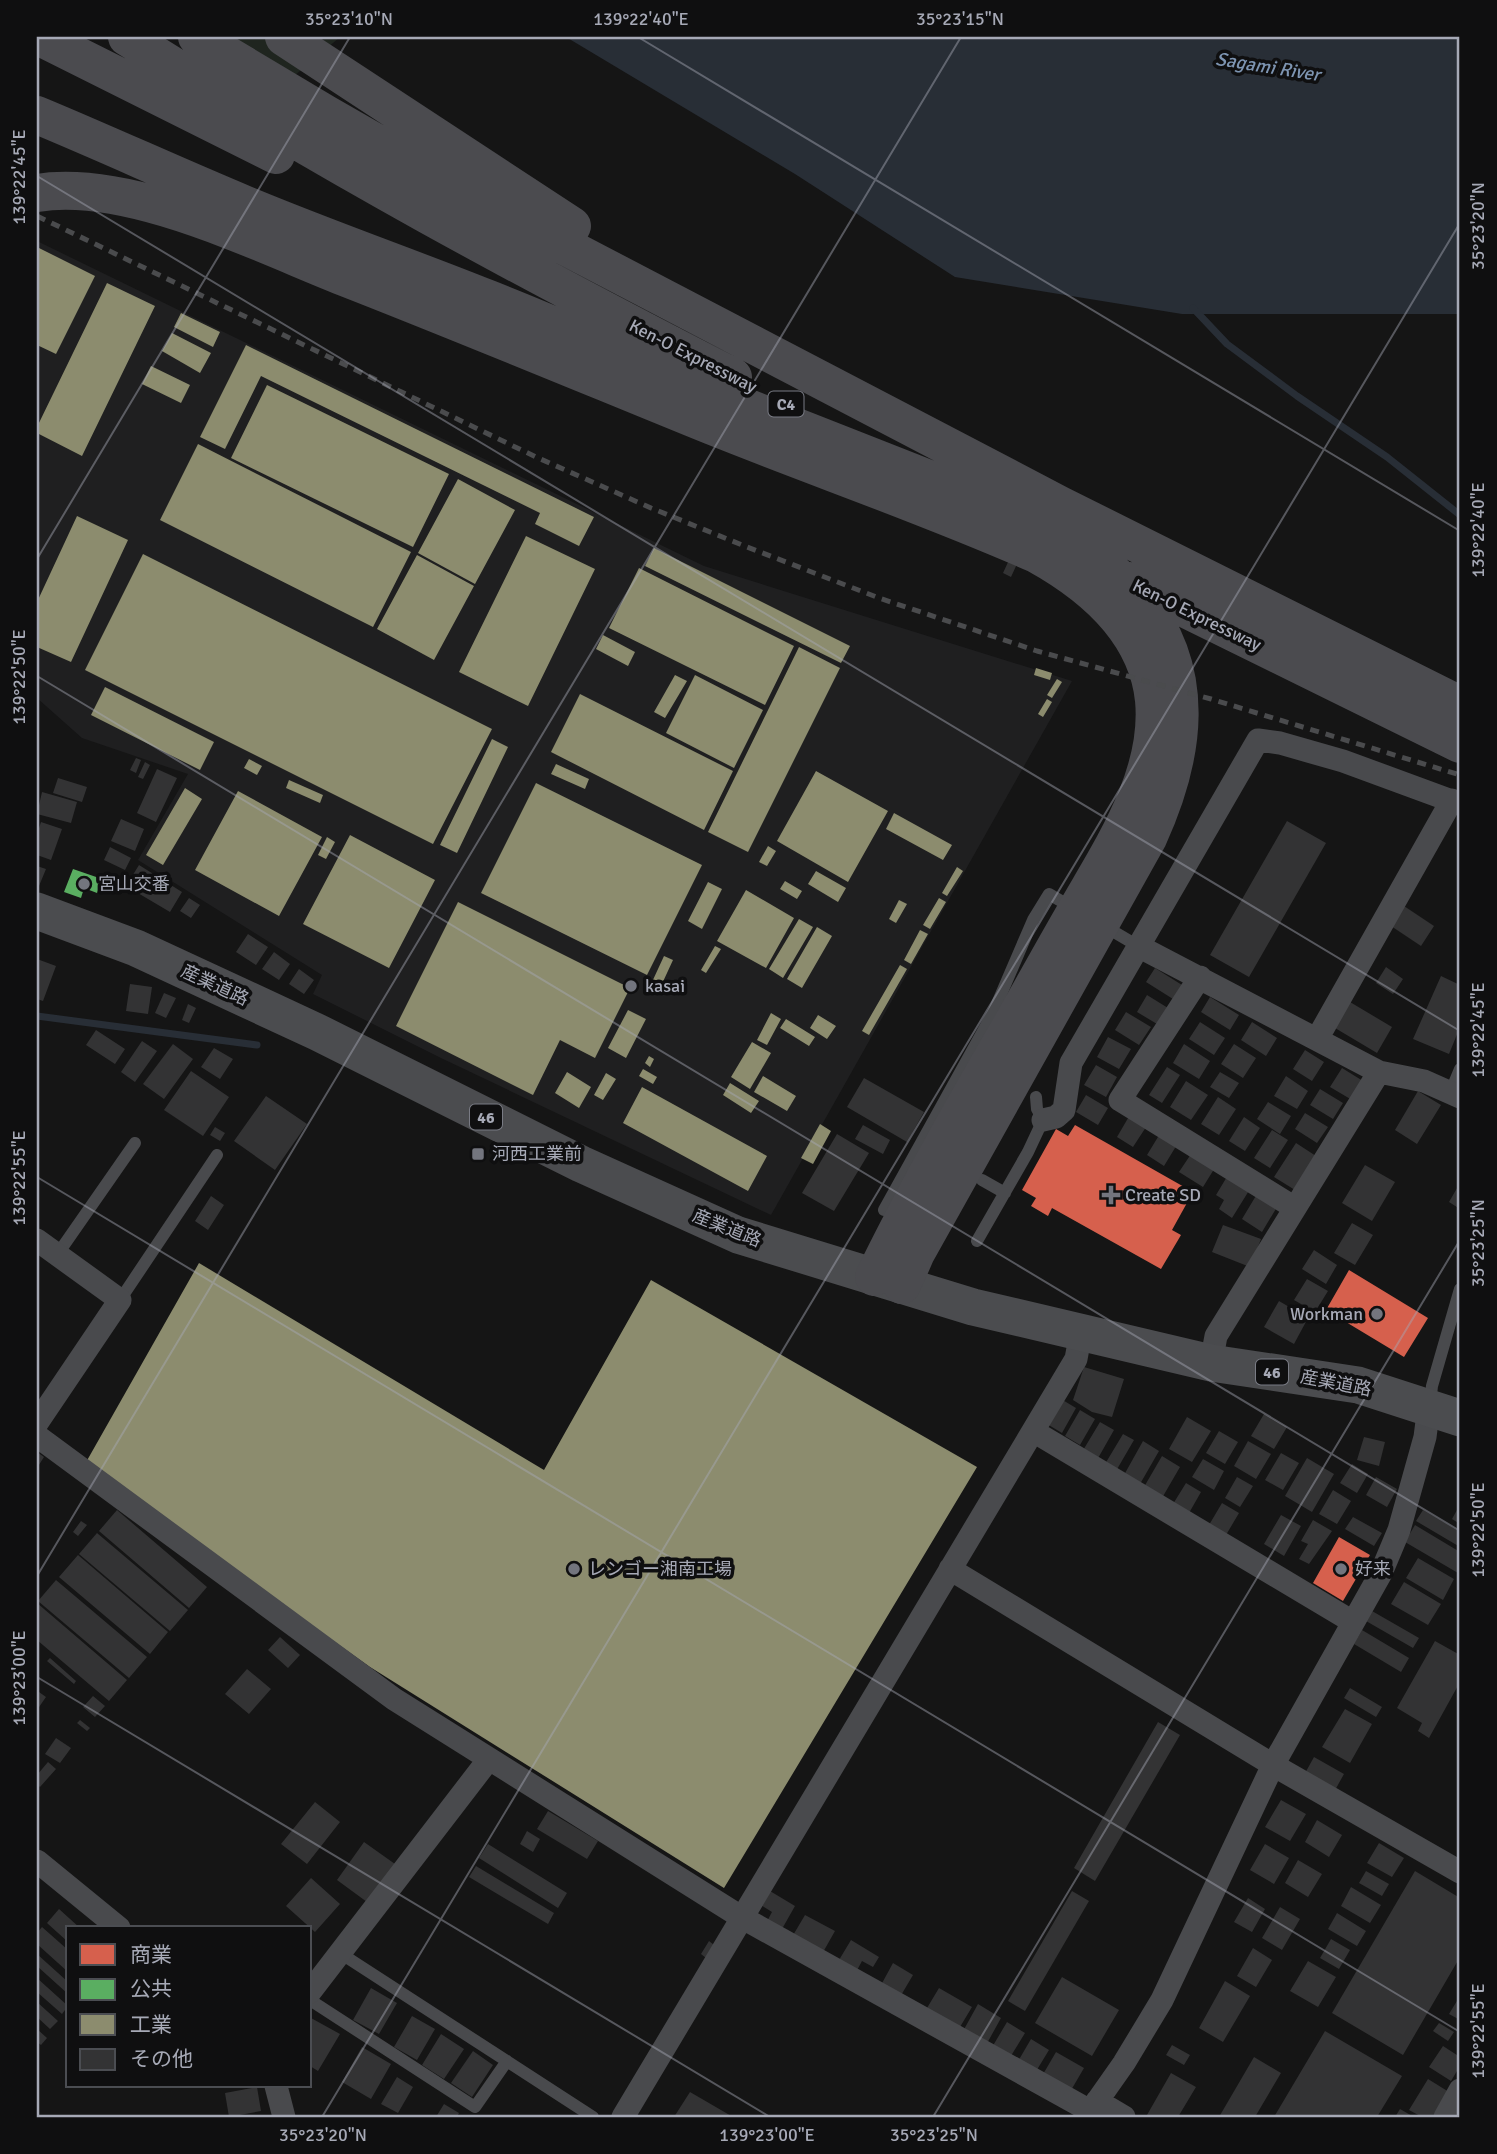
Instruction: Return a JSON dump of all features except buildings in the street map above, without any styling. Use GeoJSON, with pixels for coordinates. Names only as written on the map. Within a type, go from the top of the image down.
{"type":"FeatureCollection","features":[{"type":"Feature","properties":{"kind":"highway"},"geometry":{"type":"LineString","coordinates":[[40,37],[327,180],[570,293]]}},
{"type":"Feature","properties":{"kind":"highway","name":"Ken-O Expressway"},"geometry":{"type":"LineString","coordinates":[[127,37],[454,231],[570,293],[1172,603],[1460,744]]}},
{"type":"Feature","properties":{"kind":"highway","name":"Ken-O Expressway"},"geometry":{"type":"LineString","coordinates":[[197,37],[469,196],[1060,505],[1460,705]]}},
{"type":"Feature","properties":{"kind":"highway"},"geometry":{"type":"LineString","coordinates":[[284,37],[593,239],[674,287],[961,443],[1060,505]]}},
{"type":"Feature","properties":{"kind":"highway"},"geometry":{"type":"LineString","coordinates":[[37,115],[247,206],[487,298],[721,397],[1028,520],[1079,547],[1099,561],[1151,614],[1164,637],[1179,690],[1181,718],[1178,748],[1165,797],[1148,838],[916,1253],[888,1281]]}},
{"type":"Feature","properties":{"kind":"highway"},"geometry":{"type":"LineString","coordinates":[[37,167],[92,165],[124,169],[152,175],[247,206]]}},
{"type":"Feature","properties":{"kind":"highway"},"geometry":{"type":"LineString","coordinates":[[37,193],[76,191],[108,194],[177,212],[475,328],[713,426],[1003,540],[1065,570],[1109,607],[1126,628],[1149,674],[1154,701],[1154,728],[1138,793],[1112,849],[940,1148],[888,1281]]}},
{"type":"Feature","properties":{"kind":"main road","name":"産業道路"},"geometry":{"type":"LineString","coordinates":[[37,911],[136,948],[317,1032],[581,1164],[738,1236],[973,1307],[1211,1363],[1358,1385],[1445,1412]]}},
{"type":"Feature","properties":{"kind":"street"},"geometry":{"type":"LineString","coordinates":[[1043,1120],[1056,1117],[1064,1110],[1071,1063],[1258,740],[1280,743],[1343,761],[1456,802],[1317,1039]]}},
{"type":"Feature","properties":{"kind":"street"},"geometry":{"type":"LineString","coordinates":[[1138,946],[1200,976],[1379,1072],[1424,1081],[1455,1095]]}},
{"type":"Feature","properties":{"kind":"street"},"geometry":{"type":"LineString","coordinates":[[1200,976],[1120,1100],[1295,1208]]}},
{"type":"Feature","properties":{"kind":"street"},"geometry":{"type":"LineString","coordinates":[[1211,1363],[1216,1336],[1379,1072]]}},
{"type":"Feature","properties":{"kind":"street"},"geometry":{"type":"LineString","coordinates":[[37,1240],[120,1300],[37,1423]]}},
{"type":"Feature","properties":{"kind":"street"},"geometry":{"type":"LineString","coordinates":[[623,2117],[1076,1359],[1081,1332]]}},
{"type":"Feature","properties":{"kind":"street"},"geometry":{"type":"LineString","coordinates":[[1091,2110],[1124,2063],[1162,2000],[1273,1765],[1381,1573],[1399,1530],[1425,1437],[1445,1412]]}},
{"type":"Feature","properties":{"kind":"street"},"geometry":{"type":"LineString","coordinates":[[1033,1431],[1353,1622]]}},
{"type":"Feature","properties":{"kind":"street"},"geometry":{"type":"LineString","coordinates":[[37,1436],[394,1699],[741,1917],[1091,2110],[1124,2117]]}},
{"type":"Feature","properties":{"kind":"street"},"geometry":{"type":"LineString","coordinates":[[950,1569],[1273,1765],[1460,1872]]}},
{"type":"Feature","properties":{"kind":"street"},"geometry":{"type":"LineString","coordinates":[[312,1989],[489,1759]]}},
{"type":"Feature","properties":{"kind":"street"},"geometry":{"type":"LineString","coordinates":[[37,1861],[117,1926]]}},
{"type":"Feature","properties":{"kind":"street"},"geometry":{"type":"LineString","coordinates":[[277,2088],[284,2117]]}},
{"type":"Feature","properties":{"kind":"street"},"geometry":{"type":"LineString","coordinates":[[1445,2117],[1460,2090]]}},
{"type":"Feature","properties":{"kind":"lane"},"geometry":{"type":"LineString","coordinates":[[884,1210],[993,1013],[1034,920],[1049,894],[1138,946]]}},
{"type":"Feature","properties":{"kind":"lane"},"geometry":{"type":"LineString","coordinates":[[1455,1095],[1460,1069]]}},
{"type":"Feature","properties":{"kind":"lane"},"geometry":{"type":"LineString","coordinates":[[977,1241],[1043,1120],[1037,1108],[1036,1097]]}},
{"type":"Feature","properties":{"kind":"lane"},"geometry":{"type":"LineString","coordinates":[[57,1255],[135,1143]]}},
{"type":"Feature","properties":{"kind":"lane"},"geometry":{"type":"LineString","coordinates":[[120,1300],[217,1155]]}},
{"type":"Feature","properties":{"kind":"lane"},"geometry":{"type":"LineString","coordinates":[[982,1181],[1005,1193]]}},
{"type":"Feature","properties":{"kind":"lane"},"geometry":{"type":"LineString","coordinates":[[1445,1412],[1432,1386],[1460,1289]]}},
{"type":"Feature","properties":{"kind":"lane"},"geometry":{"type":"LineString","coordinates":[[340,1953],[593,2117]]}},
{"type":"Feature","properties":{"kind":"lane"},"geometry":{"type":"LineString","coordinates":[[312,2001],[475,2107],[507,2062]]}},
{"type":"Feature","properties":{"kind":"shaded area"},"geometry":{"type":"Polygon","coordinates":[[[226,37],[340,37],[274,93],[226,37]]]}},
{"type":"Feature","properties":{"kind":"shaded area"},"geometry":{"type":"Polygon","coordinates":[[[37,241],[704,566],[1072,681],[771,1215],[313,994],[322,975],[138,860],[188,774],[82,738],[37,698],[37,241]]]}},
{"type":"Feature","properties":{"kind":"water","name":"Sagami River"},"geometry":{"type":"Polygon","coordinates":[[[566,37],[1460,37],[1460,314],[1182,314],[955,277],[795,174],[566,37]]]}},
{"type":"Feature","properties":{"kind":"waterway"},"geometry":{"type":"LineString","coordinates":[[1193,308],[1227,344],[1387,457],[1460,515]]}},
{"type":"Feature","properties":{"kind":"waterway"},"geometry":{"type":"LineString","coordinates":[[37,1016],[257,1045]]}},
{"type":"Feature","properties":{"kind":"railway"},"geometry":{"type":"LineString","coordinates":[[37,216],[536,457],[747,547],[879,598],[1037,651],[1211,699],[1460,775]]}},
{"type":"Feature","properties":{"kind":"place","name":"宮山交番"},"geometry":{"type":"Point","coordinates":[84,884]}},
{"type":"Feature","properties":{"kind":"place","name":"kasai"},"geometry":{"type":"Point","coordinates":[631,986]}},
{"type":"Feature","properties":{"kind":"place","name":"河西工業前"},"geometry":{"type":"Point","coordinates":[478,1154]}},
{"type":"Feature","properties":{"kind":"place","name":"Create SD"},"geometry":{"type":"Point","coordinates":[1111,1195]}},
{"type":"Feature","properties":{"kind":"place","name":"Workman"},"geometry":{"type":"Point","coordinates":[1377,1314]}},
{"type":"Feature","properties":{"kind":"place","name":"レンゴー湘南工場"},"geometry":{"type":"Point","coordinates":[574,1569]}},
{"type":"Feature","properties":{"kind":"place","name":"好来"},"geometry":{"type":"Point","coordinates":[1341,1569]}}]}
